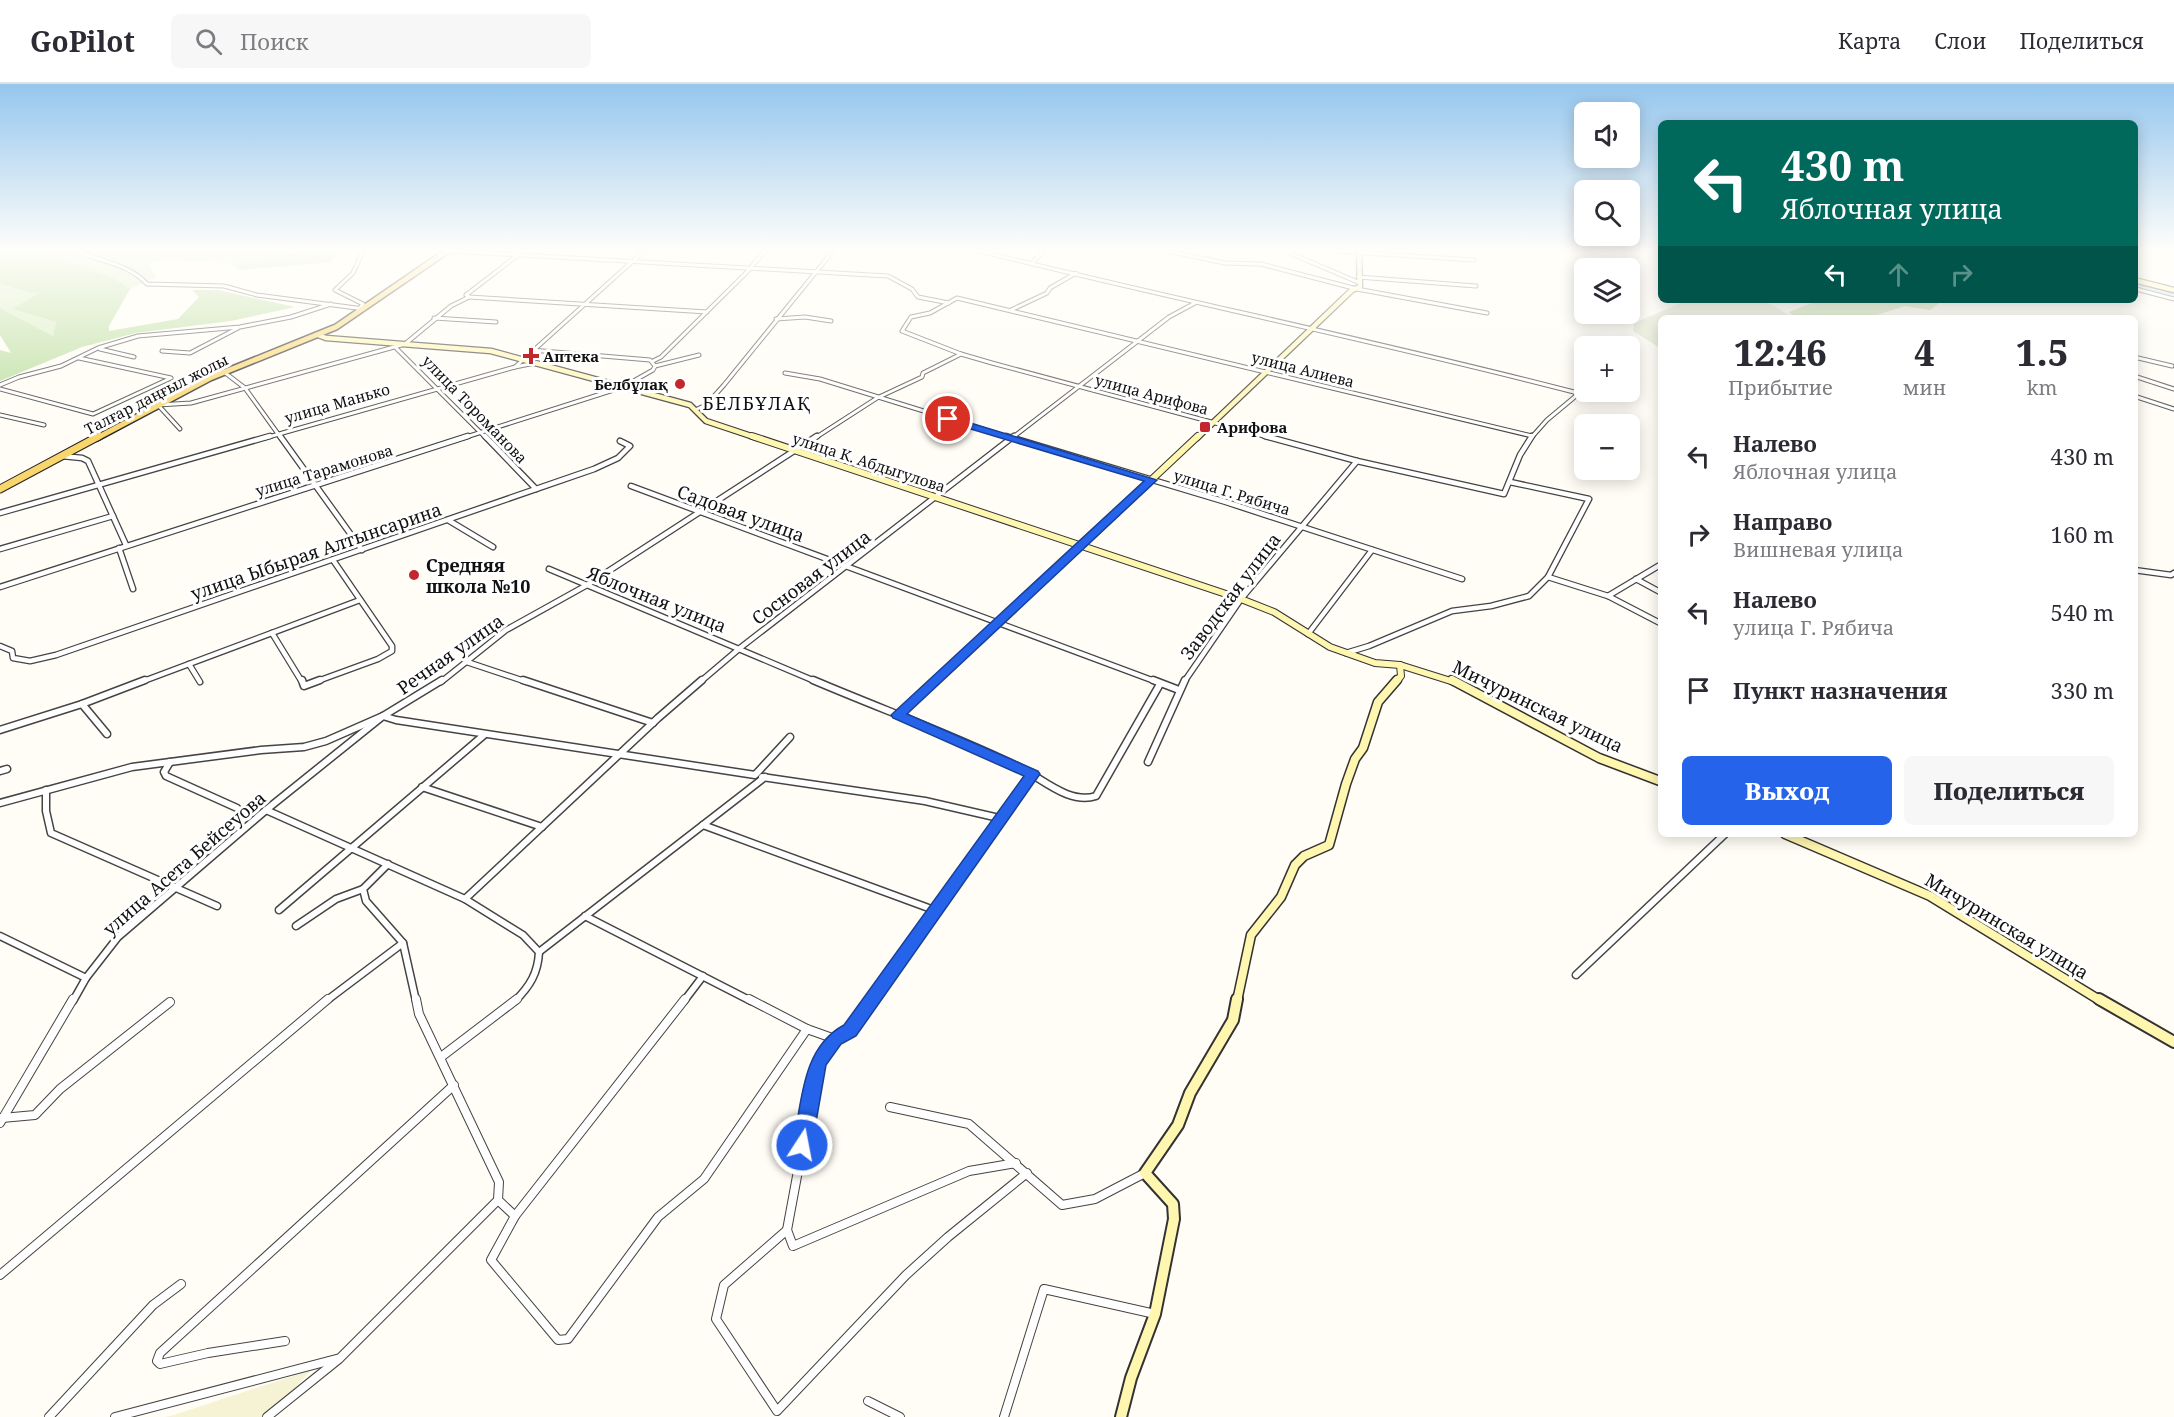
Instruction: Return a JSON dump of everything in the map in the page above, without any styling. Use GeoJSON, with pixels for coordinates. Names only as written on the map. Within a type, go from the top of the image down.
{"type":"FeatureCollection","features":[{"type":"Feature","properties":{"kind":"main road","name":"Талғар даңғыл жолы"},"geometry":{"type":"LineString","coordinates":[[0,489],[224,372],[318,335],[344,323],[357,313]]}},
{"type":"Feature","properties":{"kind":"street"},"geometry":{"type":"LineString","coordinates":[[0,387],[79,358],[98,348],[156,333],[240,327],[300,313]]}},
{"type":"Feature","properties":{"kind":"street"},"geometry":{"type":"LineString","coordinates":[[158,405],[185,404],[394,348],[423,333],[426,326],[441,313]]}},
{"type":"Feature","properties":{"kind":"street"},"geometry":{"type":"LineString","coordinates":[[514,367],[572,313]]}},
{"type":"Feature","properties":{"kind":"street"},"geometry":{"type":"LineString","coordinates":[[531,350],[653,361],[662,357],[706,313]]}},
{"type":"Feature","properties":{"kind":"street"},"geometry":{"type":"LineString","coordinates":[[695,410],[706,405],[724,385],[781,313]]}},
{"type":"Feature","properties":{"kind":"street","name":"улица Арифова"},"geometry":{"type":"LineString","coordinates":[[929,313],[911,317],[902,331],[961,354],[1358,461],[1504,495],[1510,482]]}},
{"type":"Feature","properties":{"kind":"street","name":"улица Алиева"},"geometry":{"type":"LineString","coordinates":[[1027,313],[1532,436]]}},
{"type":"Feature","properties":{"kind":"street","name":"Сосновая улица"},"geometry":{"type":"LineString","coordinates":[[465,899],[652,723],[740,648],[1176,313]]}},
{"type":"Feature","properties":{"kind":"street"},"geometry":{"type":"LineString","coordinates":[[1242,313],[1436,356],[1574,392],[1576,395],[1544,422],[1532,436],[1523,450],[1510,482],[1589,500],[1548,578],[1529,596],[1491,606],[1452,612],[1346,653]]}},
{"type":"Feature","properties":{"kind":"street"},"geometry":{"type":"LineString","coordinates":[[898,715],[1329,313]]}},
{"type":"Feature","properties":{"kind":"street"},"geometry":{"type":"LineString","coordinates":[[776,319],[805,317],[831,321]]}},
{"type":"Feature","properties":{"kind":"street"},"geometry":{"type":"LineString","coordinates":[[434,318],[496,322]]}},
{"type":"Feature","properties":{"kind":"street"},"geometry":{"type":"LineString","coordinates":[[162,351],[190,353],[240,327]]}},
{"type":"Feature","properties":{"kind":"street","name":"улица К. Абдыгулова"},"geometry":{"type":"LineString","coordinates":[[318,335],[326,338],[491,351],[677,400],[690,405],[706,422],[1241,599],[1274,612],[1330,647],[1375,663],[1400,665]]}},
{"type":"Feature","properties":{"kind":"street"},"geometry":{"type":"LineString","coordinates":[[98,348],[134,357]]}},
{"type":"Feature","properties":{"kind":"street","name":"улица Тороманова"},"geometry":{"type":"LineString","coordinates":[[394,348],[400,350],[438,387],[536,489]]}},
{"type":"Feature","properties":{"kind":"street","name":"Речная улица"},"geometry":{"type":"LineString","coordinates":[[0,803],[132,766],[304,747],[326,741],[383,716],[434,687],[513,626],[587,585],[877,398],[903,387],[922,376],[922,373],[961,354]]}},
{"type":"Feature","properties":{"kind":"street","name":"улица Тарамонова"},"geometry":{"type":"LineString","coordinates":[[0,587],[126,545],[481,434],[623,387],[654,368],[673,364],[687,356],[699,356]]}},
{"type":"Feature","properties":{"kind":"street"},"geometry":{"type":"LineString","coordinates":[[0,387],[93,414],[171,378],[79,358]]}},
{"type":"Feature","properties":{"kind":"street"},"geometry":{"type":"LineString","coordinates":[[2138,358],[2172,366]]}},
{"type":"Feature","properties":{"kind":"street"},"geometry":{"type":"LineString","coordinates":[[653,361],[654,368]]}},
{"type":"Feature","properties":{"kind":"street","name":"улица Манько"},"geometry":{"type":"LineString","coordinates":[[0,513],[438,387],[535,363]]}},
{"type":"Feature","properties":{"kind":"street"},"geometry":{"type":"LineString","coordinates":[[224,372],[245,388],[363,550]]}},
{"type":"Feature","properties":{"kind":"street","name":"улица Г. Рябича"},"geometry":{"type":"LineString","coordinates":[[785,373],[842,386],[1014,438],[1302,526],[1462,579]]}},
{"type":"Feature","properties":{"kind":"street"},"geometry":{"type":"LineString","coordinates":[[2138,377],[2174,388]]}},
{"type":"Feature","properties":{"kind":"street"},"geometry":{"type":"LineString","coordinates":[[2138,397],[2174,409]]}},
{"type":"Feature","properties":{"kind":"street"},"geometry":{"type":"LineString","coordinates":[[158,405],[180,429]]}},
{"type":"Feature","properties":{"kind":"street"},"geometry":{"type":"LineString","coordinates":[[0,415],[45,425]]}},
{"type":"Feature","properties":{"kind":"street","name":"улица Ыбырая Алтынсарина"},"geometry":{"type":"LineString","coordinates":[[0,646],[12,651],[13,658],[23,662],[39,661],[536,489],[618,458],[630,446],[621,441]]}},
{"type":"Feature","properties":{"kind":"street"},"geometry":{"type":"LineString","coordinates":[[62,456],[86,459],[126,545]]}},
{"type":"Feature","properties":{"kind":"street","name":"Заводская улица"},"geometry":{"type":"LineString","coordinates":[[1148,762],[1179,690],[1211,640],[1241,599],[1358,461]]}},
{"type":"Feature","properties":{"kind":"street","name":"Садовая улица"},"geometry":{"type":"LineString","coordinates":[[631,486],[1179,690]]}},
{"type":"Feature","properties":{"kind":"street"},"geometry":{"type":"LineString","coordinates":[[0,549],[113,516]]}},
{"type":"Feature","properties":{"kind":"street"},"geometry":{"type":"LineString","coordinates":[[448,520],[493,547]]}},
{"type":"Feature","properties":{"kind":"street"},"geometry":{"type":"LineString","coordinates":[[119,548],[134,590]]}},
{"type":"Feature","properties":{"kind":"street"},"geometry":{"type":"LineString","coordinates":[[1308,634],[1372,550]]}},
{"type":"Feature","properties":{"kind":"street"},"geometry":{"type":"LineString","coordinates":[[272,633],[304,686],[367,663],[392,651],[392,646],[333,560]]}},
{"type":"Feature","properties":{"kind":"street"},"geometry":{"type":"LineString","coordinates":[[1608,596],[1658,567]]}},
{"type":"Feature","properties":{"kind":"street","name":"Яблочная улица"},"geometry":{"type":"LineString","coordinates":[[549,569],[898,715],[1033,774],[1070,796],[1083,800],[1091,800],[1096,796],[1160,684]]}},
{"type":"Feature","properties":{"kind":"street"},"geometry":{"type":"LineString","coordinates":[[2138,571],[2170,575],[2174,573]]}},
{"type":"Feature","properties":{"kind":"street"},"geometry":{"type":"LineString","coordinates":[[1548,578],[1608,596],[1658,622]]}},
{"type":"Feature","properties":{"kind":"street"},"geometry":{"type":"LineString","coordinates":[[1636,579],[1658,591]]}},
{"type":"Feature","properties":{"kind":"street"},"geometry":{"type":"LineString","coordinates":[[0,730],[82,704],[360,600]]}},
{"type":"Feature","properties":{"kind":"street"},"geometry":{"type":"LineString","coordinates":[[467,662],[652,723]]}},
{"type":"Feature","properties":{"kind":"street"},"geometry":{"type":"LineString","coordinates":[[189,664],[200,682]]}},
{"type":"Feature","properties":{"kind":"street"},"geometry":{"type":"LineString","coordinates":[[890,1107],[969,1124],[1062,1205],[1077,1205],[1111,1193],[1145,1173],[1178,1125],[1190,1093],[1233,1020],[1251,935],[1281,897],[1295,865],[1304,856],[1329,845],[1355,759],[1363,747],[1378,702],[1401,676],[1400,665]]}},
{"type":"Feature","properties":{"kind":"street","name":"Мичуринская улица"},"geometry":{"type":"LineString","coordinates":[[1400,665],[1449,679],[1599,758],[1658,780]]}},
{"type":"Feature","properties":{"kind":"street"},"geometry":{"type":"LineString","coordinates":[[82,704],[107,734]]}},
{"type":"Feature","properties":{"kind":"street"},"geometry":{"type":"LineString","coordinates":[[383,716],[484,735],[925,801],[999,818]]}},
{"type":"Feature","properties":{"kind":"street","name":"улица Асета Бейсеуова"},"geometry":{"type":"LineString","coordinates":[[1,1120],[86,978],[118,937],[266,810],[383,716]]}},
{"type":"Feature","properties":{"kind":"street"},"geometry":{"type":"LineString","coordinates":[[279,909],[484,735]]}},
{"type":"Feature","properties":{"kind":"street"},"geometry":{"type":"LineString","coordinates":[[755,775],[790,737]]}},
{"type":"Feature","properties":{"kind":"street"},"geometry":{"type":"LineString","coordinates":[[170,762],[164,772],[166,776],[237,807]]}},
{"type":"Feature","properties":{"kind":"street"},"geometry":{"type":"LineString","coordinates":[[0,771],[7,769]]}},
{"type":"Feature","properties":{"kind":"street"},"geometry":{"type":"LineString","coordinates":[[1016,1163],[969,1171],[793,1246],[786,1230],[818,1063],[835,1039],[850,1031],[999,818],[1033,774]]}},
{"type":"Feature","properties":{"kind":"street"},"geometry":{"type":"LineString","coordinates":[[539,952],[765,777]]}},
{"type":"Feature","properties":{"kind":"street"},"geometry":{"type":"LineString","coordinates":[[422,787],[542,827]]}},
{"type":"Feature","properties":{"kind":"street"},"geometry":{"type":"LineString","coordinates":[[46,790],[46,811],[51,833],[217,906]]}},
{"type":"Feature","properties":{"kind":"street"},"geometry":{"type":"LineString","coordinates":[[266,810],[465,899],[523,935],[539,952],[538,968],[533,981],[522,994],[441,1057]]}},
{"type":"Feature","properties":{"kind":"street"},"geometry":{"type":"LineString","coordinates":[[703,825],[934,910]]}},
{"type":"Feature","properties":{"kind":"street"},"geometry":{"type":"LineString","coordinates":[[1575,975],[1722,837]]}},
{"type":"Feature","properties":{"kind":"street","name":"Мичуринская улица"},"geometry":{"type":"LineString","coordinates":[[1792,837],[1930,896],[2123,1014],[2174,1042]]}},
{"type":"Feature","properties":{"kind":"street"},"geometry":{"type":"LineString","coordinates":[[296,926],[324,905],[351,891],[363,889],[388,864]]}},
{"type":"Feature","properties":{"kind":"street"},"geometry":{"type":"LineString","coordinates":[[267,1417],[340,1358],[498,1200],[499,1182],[419,1014],[403,943],[366,901],[363,889]]}},
{"type":"Feature","properties":{"kind":"street"},"geometry":{"type":"LineString","coordinates":[[585,916],[807,1029],[835,1039]]}},
{"type":"Feature","properties":{"kind":"street"},"geometry":{"type":"LineString","coordinates":[[0,936],[86,978]]}},
{"type":"Feature","properties":{"kind":"street"},"geometry":{"type":"LineString","coordinates":[[0,1275],[307,1015],[403,943]]}},
{"type":"Feature","properties":{"kind":"street"},"geometry":{"type":"LineString","coordinates":[[703,976],[514,1216],[491,1260],[558,1340],[567,1339],[658,1217],[704,1179],[807,1029]]}},
{"type":"Feature","properties":{"kind":"street"},"geometry":{"type":"LineString","coordinates":[[1,1120],[35,1115],[60,1089],[170,1002]]}},
{"type":"Feature","properties":{"kind":"street"},"geometry":{"type":"LineString","coordinates":[[285,1341],[218,1351],[160,1364],[157,1361],[160,1353],[454,1084]]}},
{"type":"Feature","properties":{"kind":"street"},"geometry":{"type":"LineString","coordinates":[[786,1230],[724,1285],[716,1319],[777,1411],[906,1275],[948,1237],[1027,1173]]}},
{"type":"Feature","properties":{"kind":"street"},"geometry":{"type":"LineString","coordinates":[[1121,1417],[1131,1378],[1155,1314],[1174,1220],[1173,1204],[1145,1173]]}},
{"type":"Feature","properties":{"kind":"street"},"geometry":{"type":"LineString","coordinates":[[498,1200],[514,1216]]}},
{"type":"Feature","properties":{"kind":"street"},"geometry":{"type":"LineString","coordinates":[[49,1417],[153,1305],[181,1284]]}},
{"type":"Feature","properties":{"kind":"street"},"geometry":{"type":"LineString","coordinates":[[1004,1417],[1044,1289],[1155,1314]]}},
{"type":"Feature","properties":{"kind":"street"},"geometry":{"type":"LineString","coordinates":[[115,1417],[340,1358]]}},
{"type":"Feature","properties":{"kind":"street"},"geometry":{"type":"LineString","coordinates":[[868,1401],[900,1417]]}},
{"type":"Feature","properties":{"kind":"shaded area"},"geometry":{"type":"Polygon","coordinates":[[[311,1370],[269,1417],[165,1417],[174,1415],[311,1370]]]}},
{"type":"Feature","properties":{"kind":"green space"},"geometry":{"type":"Polygon","coordinates":[[[0,313],[10,313],[53,336],[56,322],[27,313],[116,313],[109,326],[109,331],[178,319],[184,313],[267,313],[231,321],[136,333],[82,347],[0,381],[0,350],[11,353],[0,335],[0,313]]]}},
{"type":"Feature","properties":{"kind":"green space"},"geometry":{"type":"Polygon","coordinates":[[[10,313],[28,313],[56,322],[53,336],[10,313]]]}},
{"type":"Feature","properties":{"kind":"green space"},"geometry":{"type":"Polygon","coordinates":[[[1657,313],[1789,315],[1658,315],[1658,347],[1633,331],[1634,324],[1640,324],[1640,320],[1657,313]]]}},
{"type":"Feature","properties":{"kind":"green space"},"geometry":{"type":"Polygon","coordinates":[[[1790,313],[1883,313],[1877,315],[1790,313]]]}},
{"type":"Feature","properties":{"kind":"place","name":"Аптека"},"geometry":{"type":"Point","coordinates":[531,356]}},
{"type":"Feature","properties":{"kind":"place","name":"Белбұлақ"},"geometry":{"type":"Point","coordinates":[680,384]}},
{"type":"Feature","properties":{"kind":"place","name":"Арифова"},"geometry":{"type":"Point","coordinates":[1205,427]}},
{"type":"Feature","properties":{"kind":"place","name":"Средняя школа №10"},"geometry":{"type":"Point","coordinates":[414,575]}},
{"type":"Feature","properties":{"kind":"district","name":"БЕЛБҰЛАҚ"},"geometry":{"type":"Point","coordinates":[757,403]}},
{"type":"Feature","properties":{"kind":"route"},"geometry":{"type":"LineString","coordinates":[[802,1145],[818,1063],[835,1039],[850,1031],[999,818],[1033,774],[1017,765],[898,715],[1152,480],[948,419]]}}]}
